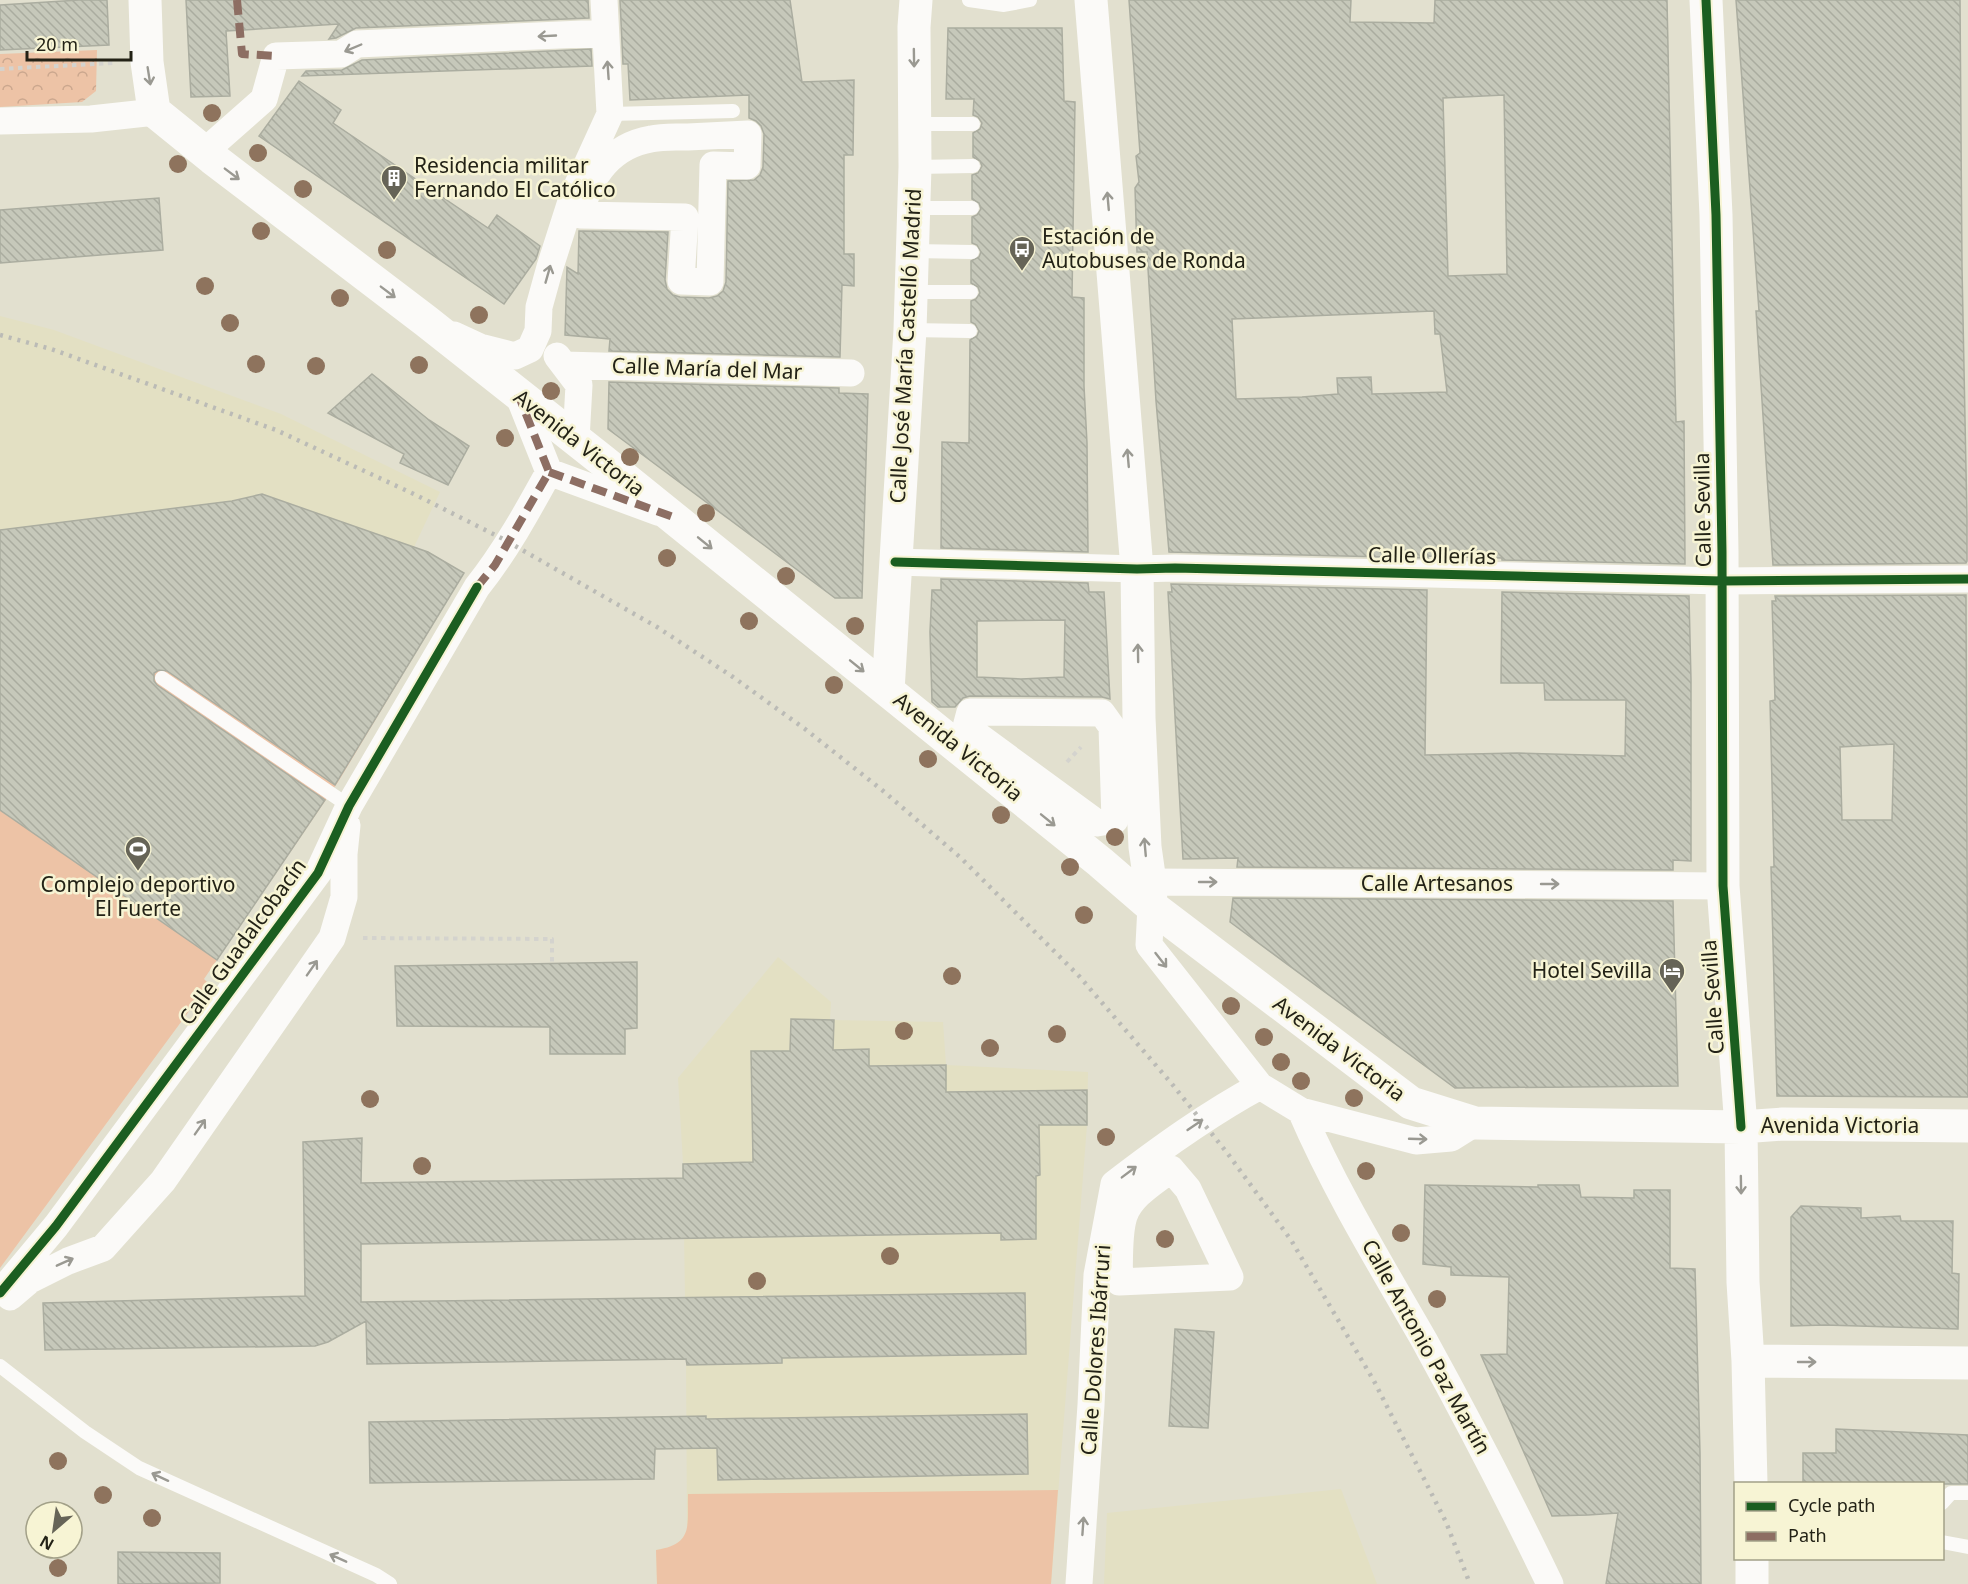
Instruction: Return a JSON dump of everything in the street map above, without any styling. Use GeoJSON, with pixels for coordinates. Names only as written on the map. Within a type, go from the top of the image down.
{"type":"FeatureCollection","features":[{"type":"Feature","properties":{"kind":"main road"},"geometry":{"type":"LineString","coordinates":[[145,0],[147,62],[154,111]]}},
{"type":"Feature","properties":{"kind":"main road","name":"Calle José María Castelló Madrid"},"geometry":{"type":"LineString","coordinates":[[888,691],[910,330],[916,124],[914,27],[916,0]]}},
{"type":"Feature","properties":{"kind":"main road"},"geometry":{"type":"LineString","coordinates":[[1091,0],[1137,569],[1139,718],[1145,847],[1150,894]]}},
{"type":"Feature","properties":{"kind":"main road","name":"Calle Sevilla"},"geometry":{"type":"LineString","coordinates":[[1706,0],[1716,215],[1722,581],[1723,886],[1741,1127],[1743,1282],[1748,1361],[1751,1482]]}},
{"type":"Feature","properties":{"kind":"main road","name":"Avenida Victoria"},"geometry":{"type":"LineString","coordinates":[[154,111],[204,152],[426,321],[1090,854],[1150,894],[1411,1103],[1475,1123],[1741,1127],[1783,1124],[1968,1126]]}},
{"type":"Feature","properties":{"kind":"main road"},"geometry":{"type":"LineString","coordinates":[[1748,1361],[1968,1363]]}},
{"type":"Feature","properties":{"kind":"main road"},"geometry":{"type":"LineString","coordinates":[[1752,1560],[1752,1584]]}},
{"type":"Feature","properties":{"kind":"street"},"geometry":{"type":"LineString","coordinates":[[426,321],[480,347],[515,356],[530,349],[538,331],[539,307],[573,195],[610,114],[604,0]]}},
{"type":"Feature","properties":{"kind":"street"},"geometry":{"type":"LineString","coordinates":[[204,152],[264,99],[276,56],[341,54],[357,45],[605,33]]}},
{"type":"Feature","properties":{"kind":"street"},"geometry":{"type":"LineString","coordinates":[[0,121],[91,119],[154,111]]}},
{"type":"Feature","properties":{"kind":"street"},"geometry":{"type":"LineString","coordinates":[[748,134],[747,166],[713,165],[710,282],[681,281],[685,217],[580,215],[585,194],[605,163],[632,145],[651,138],[748,134]]}},
{"type":"Feature","properties":{"kind":"street"},"geometry":{"type":"LineString","coordinates":[[538,331],[579,386],[576,440]]}},
{"type":"Feature","properties":{"kind":"street","name":"Calle María del Mar"},"geometry":{"type":"LineString","coordinates":[[564,365],[851,373]]}},
{"type":"Feature","properties":{"kind":"street"},"geometry":{"type":"LineString","coordinates":[[518,394],[549,472],[673,517]]}},
{"type":"Feature","properties":{"kind":"street","name":"Calle Guadalcobacín"},"geometry":{"type":"LineString","coordinates":[[0,1293],[56,1226],[318,873],[349,806],[477,587],[495,564],[549,472]]}},
{"type":"Feature","properties":{"kind":"street","name":"Calle Ollerías"},"geometry":{"type":"LineString","coordinates":[[895,562],[1722,581],[1968,579]]}},
{"type":"Feature","properties":{"kind":"street"},"geometry":{"type":"LineString","coordinates":[[970,711],[1102,713],[1112,727],[1115,820],[1096,823],[966,727],[970,711]]}},
{"type":"Feature","properties":{"kind":"street","name":"Calle Guadalcobacín"},"geometry":{"type":"LineString","coordinates":[[0,1306],[30,1280],[68,1261],[103,1248],[163,1181],[332,938],[344,897],[344,854],[349,806]]}},
{"type":"Feature","properties":{"kind":"street","name":"Calle Artesanos"},"geometry":{"type":"LineString","coordinates":[[1150,894],[1723,886]]}},
{"type":"Feature","properties":{"kind":"street"},"geometry":{"type":"LineString","coordinates":[[1150,894],[1149,945],[1260,1086],[1300,1111],[1416,1141],[1450,1137],[1475,1123]]}},
{"type":"Feature","properties":{"kind":"street","name":"Calle Dolores Ibárruri"},"geometry":{"type":"LineString","coordinates":[[1079,1584],[1097,1275],[1114,1184],[1164,1146],[1227,1104],[1260,1086]]}},
{"type":"Feature","properties":{"kind":"street"},"geometry":{"type":"LineString","coordinates":[[1375,1131],[1411,1103]]}},
{"type":"Feature","properties":{"kind":"street","name":"Calle Antonio Paz Martín"},"geometry":{"type":"LineString","coordinates":[[1300,1111],[1319,1155],[1458,1402],[1550,1584]]}},
{"type":"Feature","properties":{"kind":"street"},"geometry":{"type":"LineString","coordinates":[[1172,1169],[1188,1189],[1230,1277],[1119,1282],[1124,1215],[1130,1204],[1172,1169]]}},
{"type":"Feature","properties":{"kind":"lane"},"geometry":{"type":"LineString","coordinates":[[969,0],[1004,5],[1030,0]]}},
{"type":"Feature","properties":{"kind":"lane"},"geometry":{"type":"LineString","coordinates":[[610,114],[733,111]]}},
{"type":"Feature","properties":{"kind":"lane"},"geometry":{"type":"LineString","coordinates":[[916,124],[973,124]]}},
{"type":"Feature","properties":{"kind":"lane"},"geometry":{"type":"LineString","coordinates":[[915,167],[973,166]]}},
{"type":"Feature","properties":{"kind":"lane"},"geometry":{"type":"LineString","coordinates":[[913,208],[972,208]]}},
{"type":"Feature","properties":{"kind":"lane"},"geometry":{"type":"LineString","coordinates":[[913,251],[972,252]]}},
{"type":"Feature","properties":{"kind":"lane"},"geometry":{"type":"LineString","coordinates":[[911,292],[971,292]]}},
{"type":"Feature","properties":{"kind":"lane"},"geometry":{"type":"LineString","coordinates":[[910,330],[970,331]]}},
{"type":"Feature","properties":{"kind":"lane"},"geometry":{"type":"LineString","coordinates":[[162,678],[349,806]]}},
{"type":"Feature","properties":{"kind":"lane"},"geometry":{"type":"LineString","coordinates":[[0,1366],[85,1432],[139,1468],[375,1575],[390,1584]]}},
{"type":"Feature","properties":{"kind":"lane"},"geometry":{"type":"LineString","coordinates":[[1944,1501],[1951,1493],[1968,1493]]}},
{"type":"Feature","properties":{"kind":"lane"},"geometry":{"type":"LineString","coordinates":[[1944,1542],[1968,1547]]}},
{"type":"Feature","properties":{"kind":"path"},"geometry":{"type":"LineString","coordinates":[[0,69],[147,62]]}},
{"type":"Feature","properties":{"kind":"path"},"geometry":{"type":"LineString","coordinates":[[332,938],[552,939],[552,964]]}},
{"type":"Feature","properties":{"kind":"shaded area"},"geometry":{"type":"Polygon","coordinates":[[[0,316],[54,330],[281,414],[440,492],[414,547],[262,494],[232,501],[0,530],[0,316]]]}},
{"type":"Feature","properties":{"kind":"shaded area"},"geometry":{"type":"Polygon","coordinates":[[[778,957],[831,1002],[830,1020],[943,1022],[946,1065],[1088,1072],[1087,1125],[1051,1584],[657,1584],[656,1550],[672,1547],[682,1540],[687,1530],[686,1355],[651,1359],[367,1364],[366,1302],[685,1298],[683,1164],[678,1078],[778,957]]]}},
{"type":"Feature","properties":{"kind":"shaded area"},"geometry":{"type":"Polygon","coordinates":[[[1341,1489],[1377,1584],[1104,1584],[1107,1513],[1341,1489]]]}},
{"type":"Feature","properties":{"kind":"green space"},"geometry":{"type":"Polygon","coordinates":[[[97,50],[96,91],[82,102],[0,107],[0,54],[97,50]]]}},
{"type":"Feature","properties":{"kind":"green space","name":"Complejo deportivo El Fuerte"},"geometry":{"type":"Polygon","coordinates":[[[262,494],[428,552],[464,573],[338,782],[204,979],[209,984],[0,1268],[0,530],[232,501],[262,494]]]}},
{"type":"Feature","properties":{"kind":"green space"},"geometry":{"type":"Polygon","coordinates":[[[1058,1490],[1051,1584],[657,1584],[656,1550],[677,1543],[683,1538],[687,1524],[688,1494],[1058,1490]]]}},
{"type":"Feature","properties":{"kind":"building"},"geometry":{"type":"Polygon","coordinates":[[[107,0],[109,45],[0,50],[0,5],[107,0]]]}},
{"type":"Feature","properties":{"kind":"building"},"geometry":{"type":"Polygon","coordinates":[[[186,0],[588,0],[589,18],[356,28],[329,39],[339,24],[226,31],[230,96],[191,97],[186,0]]]}},
{"type":"Feature","properties":{"kind":"building"},"geometry":{"type":"Polygon","coordinates":[[[620,0],[790,0],[802,82],[854,80],[853,155],[844,155],[844,254],[854,254],[854,286],[842,285],[840,357],[609,351],[610,339],[565,335],[567,267],[578,274],[579,231],[668,232],[665,280],[667,289],[673,295],[680,297],[717,296],[723,291],[726,282],[728,181],[754,180],[760,175],[763,167],[764,134],[761,126],[749,118],[749,95],[630,100],[628,64],[623,64],[620,0]]]}},
{"type":"Feature","properties":{"kind":"building"},"geometry":{"type":"Polygon","coordinates":[[[1129,0],[1351,0],[1350,22],[1434,23],[1435,0],[1667,0],[1676,422],[1684,421],[1685,564],[1428,556],[1428,558],[1169,552],[1156,401],[1147,252],[1137,252],[1135,188],[1139,182],[1136,156],[1140,153],[1129,0]],[[1504,95],[1443,98],[1448,276],[1507,274],[1504,95]],[[1434,311],[1232,319],[1236,399],[1338,394],[1337,378],[1371,377],[1372,394],[1447,392],[1440,334],[1435,334],[1434,311]]]}},
{"type":"Feature","properties":{"kind":"building"},"geometry":{"type":"Polygon","coordinates":[[[1736,0],[1960,0],[1966,563],[1773,565],[1756,311],[1759,311],[1736,0]]]}},
{"type":"Feature","properties":{"kind":"building"},"geometry":{"type":"Polygon","coordinates":[[[948,28],[1062,28],[1064,101],[1075,102],[1072,297],[1084,298],[1088,552],[941,548],[942,442],[969,443],[970,340],[977,336],[979,331],[971,322],[971,301],[976,299],[980,293],[978,287],[971,283],[971,261],[979,257],[981,252],[977,245],[972,243],[972,217],[977,215],[981,209],[979,203],[972,199],[972,175],[978,173],[982,166],[980,161],[973,157],[973,133],[980,129],[982,123],[978,117],[973,115],[974,99],[946,99],[948,28]]]}},
{"type":"Feature","properties":{"kind":"building"},"geometry":{"type":"Polygon","coordinates":[[[591,49],[592,66],[302,76],[306,71],[342,70],[362,60],[591,49]]]}},
{"type":"Feature","properties":{"kind":"building","name":"Residencia militar Fernando El Católico"},"geometry":{"type":"Polygon","coordinates":[[[299,81],[341,110],[333,123],[488,228],[497,215],[540,246],[536,259],[504,304],[259,136],[299,81]]]}},
{"type":"Feature","properties":{"kind":"building"},"geometry":{"type":"Polygon","coordinates":[[[159,198],[163,250],[0,263],[0,210],[159,198]]]}},
{"type":"Feature","properties":{"kind":"building"},"geometry":{"type":"Polygon","coordinates":[[[372,374],[429,420],[469,446],[448,485],[400,463],[404,454],[328,413],[372,374]]]}},
{"type":"Feature","properties":{"kind":"building"},"geometry":{"type":"Polygon","coordinates":[[[609,382],[839,388],[839,393],[868,394],[862,598],[835,598],[608,429],[609,382]]]}},
{"type":"Feature","properties":{"kind":"building","name":"Complejo deportivo El Fuerte"},"geometry":{"type":"Polygon","coordinates":[[[262,494],[428,552],[464,573],[335,785],[167,671],[159,670],[154,673],[154,681],[157,685],[325,800],[217,960],[0,810],[0,530],[232,501],[262,494]]]}},
{"type":"Feature","properties":{"kind":"building"},"geometry":{"type":"Polygon","coordinates":[[[941,579],[1088,583],[1089,592],[1104,592],[1110,699],[1102,697],[970,696],[963,698],[955,707],[938,707],[932,702],[930,632],[932,590],[941,590],[941,579]],[[1065,620],[977,621],[977,677],[1021,679],[1064,677],[1065,620]]]}},
{"type":"Feature","properties":{"kind":"building"},"geometry":{"type":"Polygon","coordinates":[[[1171,584],[1427,590],[1425,755],[1517,753],[1625,756],[1626,700],[1545,700],[1544,683],[1501,683],[1502,592],[1689,596],[1691,861],[1673,860],[1673,870],[1237,867],[1238,858],[1183,859],[1168,592],[1172,592],[1171,584]]]}},
{"type":"Feature","properties":{"kind":"building"},"geometry":{"type":"Polygon","coordinates":[[[1966,595],[1968,1097],[1777,1096],[1771,867],[1774,867],[1770,701],[1775,700],[1772,601],[1776,601],[1775,596],[1966,595]],[[1894,744],[1840,747],[1842,820],[1892,820],[1894,744]]]}},
{"type":"Feature","properties":{"kind":"building"},"geometry":{"type":"Polygon","coordinates":[[[1233,898],[1673,901],[1678,1086],[1455,1088],[1230,922],[1233,898]]]}},
{"type":"Feature","properties":{"kind":"building"},"geometry":{"type":"Polygon","coordinates":[[[637,962],[637,1028],[625,1029],[625,1054],[550,1054],[550,1027],[397,1026],[395,966],[637,962]]]}},
{"type":"Feature","properties":{"kind":"building"},"geometry":{"type":"Polygon","coordinates":[[[791,1019],[834,1020],[833,1050],[869,1049],[869,1066],[946,1065],[946,1092],[1087,1090],[1087,1125],[1039,1125],[1040,1175],[1036,1176],[1036,1239],[1001,1240],[1001,1233],[361,1244],[361,1302],[1025,1293],[1026,1354],[782,1358],[782,1363],[687,1365],[686,1359],[367,1364],[366,1321],[328,1342],[315,1346],[45,1350],[43,1303],[305,1296],[303,1142],[362,1138],[361,1183],[683,1178],[683,1164],[753,1162],[751,1051],[790,1051],[791,1019]]]}},
{"type":"Feature","properties":{"kind":"building"},"geometry":{"type":"Polygon","coordinates":[[[1425,1185],[1538,1187],[1538,1185],[1579,1185],[1581,1197],[1634,1198],[1634,1190],[1670,1190],[1670,1268],[1695,1269],[1701,1584],[1606,1584],[1618,1513],[1552,1516],[1481,1355],[1507,1354],[1509,1277],[1451,1275],[1451,1267],[1423,1264],[1425,1185]]]}},
{"type":"Feature","properties":{"kind":"building"},"geometry":{"type":"Polygon","coordinates":[[[1801,1206],[1861,1208],[1861,1218],[1900,1216],[1901,1221],[1953,1221],[1952,1273],[1959,1274],[1958,1329],[1791,1326],[1791,1217],[1801,1206]]]}},
{"type":"Feature","properties":{"kind":"building"},"geometry":{"type":"Polygon","coordinates":[[[1175,1329],[1214,1332],[1208,1428],[1169,1426],[1175,1329]]]}},
{"type":"Feature","properties":{"kind":"building"},"geometry":{"type":"Polygon","coordinates":[[[1027,1414],[1028,1474],[718,1480],[717,1448],[655,1449],[654,1479],[370,1483],[369,1422],[706,1416],[706,1419],[1027,1414]]]}},
{"type":"Feature","properties":{"kind":"building"},"geometry":{"type":"Polygon","coordinates":[[[1836,1429],[1968,1435],[1968,1484],[1803,1482],[1803,1453],[1836,1453],[1836,1429]]]}},
{"type":"Feature","properties":{"kind":"building"},"geometry":{"type":"Polygon","coordinates":[[[118,1552],[220,1553],[220,1583],[118,1584],[118,1552]]]}},
{"type":"Feature","properties":{"kind":"railway"},"geometry":{"type":"LineString","coordinates":[[0,335],[51,349],[276,430],[416,495],[503,539],[657,627],[733,677],[805,729],[882,790],[961,858],[1079,976],[1172,1084],[1228,1154],[1291,1240],[1374,1381],[1446,1522],[1470,1584]]}},
{"type":"Feature","properties":{"kind":"marked path"},"geometry":{"type":"LineString","coordinates":[[237,0],[242,54],[276,56]]}},
{"type":"Feature","properties":{"kind":"marked path"},"geometry":{"type":"LineString","coordinates":[[477,587],[495,565],[549,472],[518,394]]}},
{"type":"Feature","properties":{"kind":"marked path"},"geometry":{"type":"LineString","coordinates":[[549,472],[673,517]]}},
{"type":"Feature","properties":{"kind":"cycle path"},"geometry":{"type":"LineString","coordinates":[[1706,0],[1716,215],[1722,552],[1723,886],[1741,1127]]}},
{"type":"Feature","properties":{"kind":"cycle path"},"geometry":{"type":"LineString","coordinates":[[895,562],[1722,581],[1968,579]]}},
{"type":"Feature","properties":{"kind":"cycle path"},"geometry":{"type":"LineString","coordinates":[[0,1293],[56,1226],[318,873],[349,806],[477,587]]}},
{"type":"Feature","properties":{"kind":"place","name":"Residencia militar Fernando El Católico"},"geometry":{"type":"Point","coordinates":[394,201]}},
{"type":"Feature","properties":{"kind":"place","name":"Estación de Autobuses de Ronda"},"geometry":{"type":"Point","coordinates":[1022,272]}},
{"type":"Feature","properties":{"kind":"place","name":"Complejo deportivo El Fuerte"},"geometry":{"type":"Point","coordinates":[138,872]}},
{"type":"Feature","properties":{"kind":"place","name":"Hotel Sevilla"},"geometry":{"type":"Point","coordinates":[1672,994]}}]}
